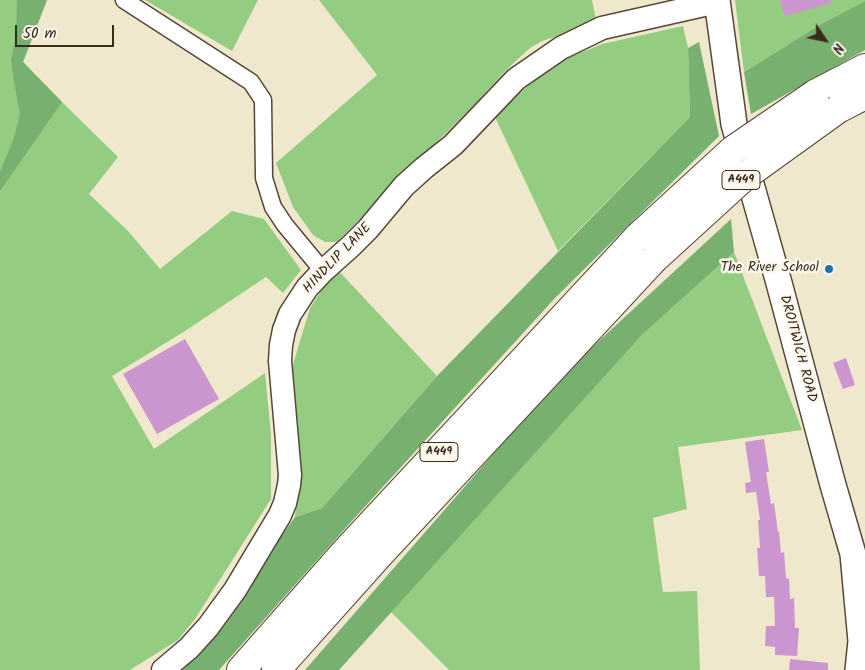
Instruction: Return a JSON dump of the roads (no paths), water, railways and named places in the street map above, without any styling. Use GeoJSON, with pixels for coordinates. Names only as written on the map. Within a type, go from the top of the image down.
{"type":"FeatureCollection","features":[{"type":"Feature","properties":{"kind":"highway","name":"A449"},"geometry":{"type":"LineString","coordinates":[[241,670],[345,552],[639,236],[734,150],[815,94],[865,68]]}},
{"type":"Feature","properties":{"kind":"highway","name":"A449"},"geometry":{"type":"LineString","coordinates":[[276,670],[378,556],[653,260],[745,176],[838,109],[865,95]]}},
{"type":"Feature","properties":{"kind":"main road","name":"DROITWICH ROAD"},"geometry":{"type":"LineString","coordinates":[[717,1],[734,124],[833,485],[859,552],[861,641],[858,670]]}},
{"type":"Feature","properties":{"kind":"street"},"geometry":{"type":"LineString","coordinates":[[124,0],[251,82],[263,100],[264,178],[273,207],[285,225],[323,271]]}},
{"type":"Feature","properties":{"kind":"street","name":"HINDLIP LANE"},"geometry":{"type":"LineString","coordinates":[[163,670],[189,648],[208,627],[235,590],[272,530],[285,503],[290,475],[280,361],[281,345],[290,314],[307,288],[368,229],[404,186],[453,145],[516,79],[548,56],[602,28],[717,1]]}},
{"type":"Feature","properties":{"kind":"place","name":"The River School"},"geometry":{"type":"Point","coordinates":[829,269]}}]}
